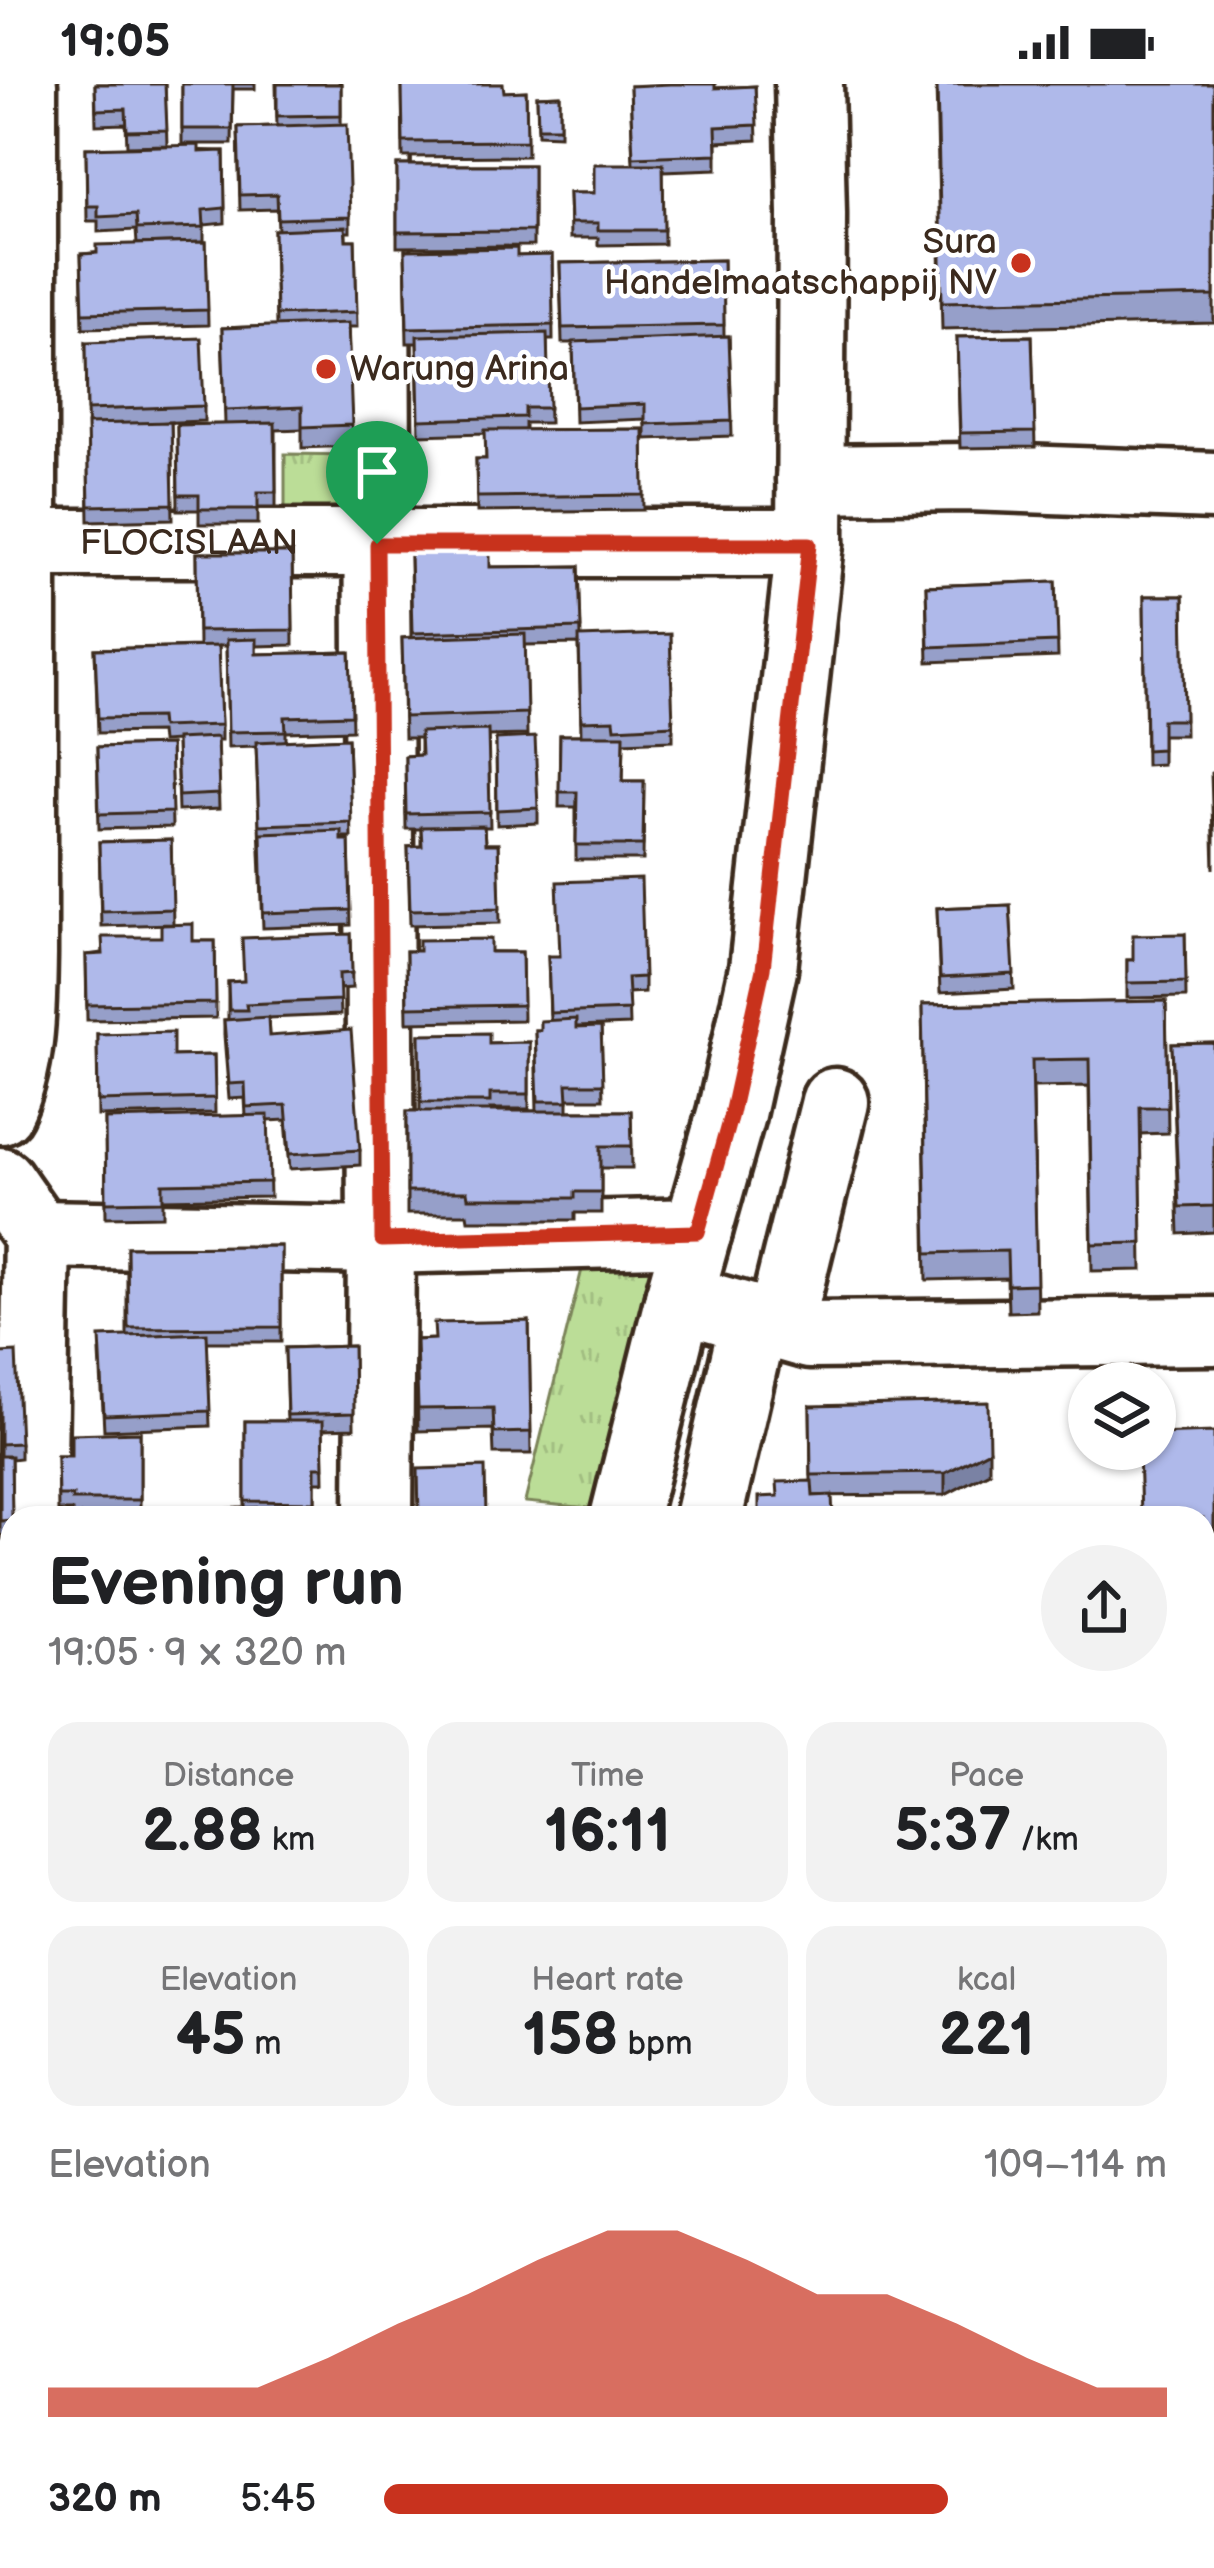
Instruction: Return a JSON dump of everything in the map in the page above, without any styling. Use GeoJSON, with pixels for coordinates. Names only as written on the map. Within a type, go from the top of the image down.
{"type":"FeatureCollection","features":[{"type":"Feature","properties":{"kind":"street"},"geometry":{"type":"LineString","coordinates":[[0,1110],[9,1091],[22,1026],[11,543],[23,84]]}},
{"type":"Feature","properties":{"kind":"street"},"geometry":{"type":"LineString","coordinates":[[375,84],[382,1240],[379,1506]]}},
{"type":"Feature","properties":{"kind":"street"},"geometry":{"type":"LineString","coordinates":[[627,1506],[731,1114],[763,969],[810,544],[809,84]]}},
{"type":"Feature","properties":{"kind":"street"},"geometry":{"type":"LineString","coordinates":[[810,479],[969,478],[1214,486]]}},
{"type":"Feature","properties":{"kind":"street","name":"FLOCISLAAN"},"geometry":{"type":"LineString","coordinates":[[11,543],[810,544]]}},
{"type":"Feature","properties":{"kind":"street"},"geometry":{"type":"LineString","coordinates":[[712,1506],[835,1102]]}},
{"type":"Feature","properties":{"kind":"street"},"geometry":{"type":"LineString","coordinates":[[0,1181],[37,1234],[32,1506]]}},
{"type":"Feature","properties":{"kind":"street"},"geometry":{"type":"LineString","coordinates":[[37,1234],[382,1240],[698,1232]]}},
{"type":"Feature","properties":{"kind":"street"},"geometry":{"type":"LineString","coordinates":[[679,1298],[809,1335],[1214,1331]]}},
{"type":"Feature","properties":{"kind":"green space"},"geometry":{"type":"Polygon","coordinates":[[[285,454],[357,455],[358,527],[285,526],[285,454]]]}},
{"type":"Feature","properties":{"kind":"green space"},"geometry":{"type":"Polygon","coordinates":[[[586,1253],[660,1263],[601,1506],[525,1502],[586,1253]]]}},
{"type":"Feature","properties":{"kind":"building"},"geometry":{"type":"Polygon","coordinates":[[[95,84],[165,84],[167,130],[127,131],[126,109],[96,110],[95,84]]]}},
{"type":"Feature","properties":{"kind":"building"},"geometry":{"type":"Polygon","coordinates":[[[182,84],[233,84],[232,129],[182,129],[182,84]]]}},
{"type":"Feature","properties":{"kind":"building"},"geometry":{"type":"Polygon","coordinates":[[[277,84],[341,84],[341,115],[277,116],[277,84]]]}},
{"type":"Feature","properties":{"kind":"building"},"geometry":{"type":"Polygon","coordinates":[[[402,84],[503,84],[504,92],[526,91],[527,141],[403,142],[402,84]]]}},
{"type":"Feature","properties":{"kind":"building"},"geometry":{"type":"Polygon","coordinates":[[[937,84],[1214,84],[1214,296],[942,302],[937,84]]]}},
{"type":"Feature","properties":{"kind":"building"},"geometry":{"type":"Polygon","coordinates":[[[630,86],[755,86],[757,125],[716,127],[717,154],[633,157],[630,86]]]}},
{"type":"Feature","properties":{"kind":"building"},"geometry":{"type":"Polygon","coordinates":[[[560,95],[560,127],[538,127],[537,96],[560,95]]]}},
{"type":"Feature","properties":{"kind":"building"},"geometry":{"type":"Polygon","coordinates":[[[347,124],[350,217],[278,219],[277,194],[240,195],[238,127],[347,124]]]}},
{"type":"Feature","properties":{"kind":"building"},"geometry":{"type":"Polygon","coordinates":[[[199,145],[199,152],[224,151],[225,208],[203,210],[204,227],[137,229],[136,215],[98,217],[98,206],[87,206],[86,148],[199,145]]]}},
{"type":"Feature","properties":{"kind":"building"},"geometry":{"type":"Polygon","coordinates":[[[594,164],[663,164],[664,230],[598,230],[598,223],[570,223],[569,193],[594,193],[594,164]]]}},
{"type":"Feature","properties":{"kind":"building"},"geometry":{"type":"Polygon","coordinates":[[[397,165],[533,165],[533,231],[397,232],[397,165]]]}},
{"type":"Feature","properties":{"kind":"building"},"geometry":{"type":"Polygon","coordinates":[[[345,227],[346,240],[355,240],[357,312],[276,315],[274,230],[345,227]]]}},
{"type":"Feature","properties":{"kind":"building"},"geometry":{"type":"Polygon","coordinates":[[[206,242],[208,310],[83,313],[81,254],[97,253],[97,245],[206,242]]]}},
{"type":"Feature","properties":{"kind":"building"},"geometry":{"type":"Polygon","coordinates":[[[517,248],[517,256],[552,255],[553,325],[407,328],[405,250],[517,248]]]}},
{"type":"Feature","properties":{"kind":"building"},"geometry":{"type":"Polygon","coordinates":[[[723,260],[724,325],[562,328],[560,263],[723,260]]]}},
{"type":"Feature","properties":{"kind":"building"},"geometry":{"type":"Polygon","coordinates":[[[348,323],[352,425],[302,427],[302,407],[225,410],[222,328],[348,323]]]}},
{"type":"Feature","properties":{"kind":"building"},"geometry":{"type":"Polygon","coordinates":[[[547,333],[549,408],[525,408],[525,417],[419,420],[417,336],[547,333]]]}},
{"type":"Feature","properties":{"kind":"building"},"geometry":{"type":"Polygon","coordinates":[[[729,336],[732,421],[645,424],[645,404],[575,407],[573,342],[729,336]]]}},
{"type":"Feature","properties":{"kind":"building"},"geometry":{"type":"Polygon","coordinates":[[[1032,336],[1035,432],[960,433],[957,337],[1032,336]]]}},
{"type":"Feature","properties":{"kind":"building"},"geometry":{"type":"Polygon","coordinates":[[[201,338],[204,406],[87,410],[86,342],[201,338]]]}},
{"type":"Feature","properties":{"kind":"building"},"geometry":{"type":"Polygon","coordinates":[[[171,422],[173,504],[89,506],[87,424],[171,422]]]}},
{"type":"Feature","properties":{"kind":"building"},"geometry":{"type":"Polygon","coordinates":[[[275,423],[276,492],[258,492],[258,509],[199,509],[199,495],[178,495],[177,425],[275,423]]]}},
{"type":"Feature","properties":{"kind":"building"},"geometry":{"type":"Polygon","coordinates":[[[643,429],[644,495],[477,497],[476,459],[486,459],[485,430],[643,429]]]}},
{"type":"Feature","properties":{"kind":"building"},"geometry":{"type":"Polygon","coordinates":[[[490,551],[490,567],[579,566],[581,628],[412,633],[410,552],[490,551]]]}},
{"type":"Feature","properties":{"kind":"building"},"geometry":{"type":"Polygon","coordinates":[[[197,553],[292,553],[293,630],[198,631],[197,553]]]}},
{"type":"Feature","properties":{"kind":"building"},"geometry":{"type":"Polygon","coordinates":[[[1056,581],[1058,642],[928,647],[926,586],[1056,581]]]}},
{"type":"Feature","properties":{"kind":"building"},"geometry":{"type":"Polygon","coordinates":[[[1144,596],[1183,596],[1185,720],[1162,720],[1162,749],[1146,750],[1144,596]]]}},
{"type":"Feature","properties":{"kind":"building"},"geometry":{"type":"Polygon","coordinates":[[[525,634],[527,713],[404,717],[402,638],[525,634]]]}},
{"type":"Feature","properties":{"kind":"building"},"geometry":{"type":"Polygon","coordinates":[[[670,634],[673,725],[615,728],[614,720],[581,721],[579,637],[670,634]]]}},
{"type":"Feature","properties":{"kind":"building"},"geometry":{"type":"Polygon","coordinates":[[[256,639],[256,654],[350,652],[352,715],[285,717],[286,731],[228,732],[226,640],[256,639]]]}},
{"type":"Feature","properties":{"kind":"building"},"geometry":{"type":"Polygon","coordinates":[[[218,646],[221,725],[161,727],[160,717],[98,718],[95,649],[218,646]]]}},
{"type":"Feature","properties":{"kind":"building"},"geometry":{"type":"Polygon","coordinates":[[[488,730],[490,812],[406,814],[405,756],[421,755],[420,732],[488,730]]]}},
{"type":"Feature","properties":{"kind":"building"},"geometry":{"type":"Polygon","coordinates":[[[560,735],[624,735],[623,781],[644,781],[643,845],[576,845],[577,792],[559,792],[560,735]]]}},
{"type":"Feature","properties":{"kind":"building"},"geometry":{"type":"Polygon","coordinates":[[[217,737],[219,794],[178,796],[176,739],[217,737]]]}},
{"type":"Feature","properties":{"kind":"building"},"geometry":{"type":"Polygon","coordinates":[[[535,737],[538,808],[497,810],[496,739],[535,737]]]}},
{"type":"Feature","properties":{"kind":"building"},"geometry":{"type":"Polygon","coordinates":[[[348,738],[351,822],[259,825],[256,742],[348,738]]]}},
{"type":"Feature","properties":{"kind":"building"},"geometry":{"type":"Polygon","coordinates":[[[170,745],[172,812],[99,814],[97,747],[170,745]]]}},
{"type":"Feature","properties":{"kind":"building"},"geometry":{"type":"Polygon","coordinates":[[[1214,772],[1214,869],[1211,773],[1214,772]]]}},
{"type":"Feature","properties":{"kind":"building"},"geometry":{"type":"Polygon","coordinates":[[[484,826],[485,844],[498,844],[500,908],[410,910],[408,847],[422,846],[421,827],[484,826]]]}},
{"type":"Feature","properties":{"kind":"building"},"geometry":{"type":"Polygon","coordinates":[[[341,830],[341,840],[349,840],[351,910],[263,913],[261,833],[341,830]]]}},
{"type":"Feature","properties":{"kind":"building"},"geometry":{"type":"Polygon","coordinates":[[[171,840],[173,909],[101,911],[99,842],[171,840]]]}},
{"type":"Feature","properties":{"kind":"building"},"geometry":{"type":"Polygon","coordinates":[[[641,879],[644,977],[627,978],[629,1010],[550,1013],[548,956],[560,956],[557,882],[641,879]]]}},
{"type":"Feature","properties":{"kind":"building"},"geometry":{"type":"Polygon","coordinates":[[[1010,905],[1014,974],[940,978],[937,908],[1010,905]]]}},
{"type":"Feature","properties":{"kind":"building"},"geometry":{"type":"Polygon","coordinates":[[[193,924],[193,941],[215,941],[216,1003],[87,1005],[86,955],[103,954],[102,937],[161,937],[161,925],[193,924]]]}},
{"type":"Feature","properties":{"kind":"building"},"geometry":{"type":"Polygon","coordinates":[[[351,934],[352,973],[339,974],[340,1000],[246,1004],[247,1010],[229,1010],[228,982],[244,981],[242,938],[351,934]]]}},
{"type":"Feature","properties":{"kind":"building"},"geometry":{"type":"Polygon","coordinates":[[[1185,934],[1186,982],[1127,983],[1133,935],[1185,934]]]}},
{"type":"Feature","properties":{"kind":"building"},"geometry":{"type":"Polygon","coordinates":[[[491,939],[491,952],[522,952],[523,1005],[407,1007],[406,951],[419,951],[419,940],[491,939]]]}},
{"type":"Feature","properties":{"kind":"building"},"geometry":{"type":"Polygon","coordinates":[[[1166,1001],[1168,1107],[1140,1107],[1142,1243],[1092,1244],[1089,1059],[1032,1060],[1037,1284],[1008,1285],[1007,1251],[927,1253],[922,1005],[1166,1001]]]}},
{"type":"Feature","properties":{"kind":"building"},"geometry":{"type":"Polygon","coordinates":[[[268,1017],[269,1036],[351,1030],[360,1150],[290,1154],[286,1105],[246,1107],[245,1083],[229,1084],[224,1020],[268,1017]]]}},
{"type":"Feature","properties":{"kind":"building"},"geometry":{"type":"Polygon","coordinates":[[[576,1019],[576,1028],[601,1027],[603,1084],[567,1084],[568,1101],[538,1101],[535,1030],[540,1030],[540,1021],[576,1019]]]}},
{"type":"Feature","properties":{"kind":"building"},"geometry":{"type":"Polygon","coordinates":[[[173,1032],[173,1056],[214,1055],[215,1098],[98,1101],[97,1034],[173,1032]]]}},
{"type":"Feature","properties":{"kind":"building"},"geometry":{"type":"Polygon","coordinates":[[[489,1033],[489,1043],[529,1042],[529,1094],[490,1094],[490,1102],[421,1102],[420,1034],[489,1033]]]}},
{"type":"Feature","properties":{"kind":"building"},"geometry":{"type":"Polygon","coordinates":[[[1214,1043],[1214,1206],[1179,1207],[1172,1044],[1214,1043]]]}},
{"type":"Feature","properties":{"kind":"building"},"geometry":{"type":"Polygon","coordinates":[[[407,1111],[631,1111],[632,1146],[601,1146],[601,1192],[575,1192],[575,1198],[468,1198],[467,1192],[407,1192],[407,1111]]]}},
{"type":"Feature","properties":{"kind":"building"},"geometry":{"type":"Polygon","coordinates":[[[268,1115],[270,1182],[163,1184],[163,1201],[106,1202],[105,1119],[268,1115]]]}},
{"type":"Feature","properties":{"kind":"building"},"geometry":{"type":"Polygon","coordinates":[[[281,1246],[281,1327],[128,1328],[127,1247],[281,1246]]]}},
{"type":"Feature","properties":{"kind":"building"},"geometry":{"type":"Polygon","coordinates":[[[529,1321],[531,1432],[494,1433],[493,1408],[418,1409],[416,1340],[435,1339],[434,1323],[529,1321]]]}},
{"type":"Feature","properties":{"kind":"building"},"geometry":{"type":"Polygon","coordinates":[[[207,1333],[210,1411],[104,1415],[100,1337],[207,1333]]]}},
{"type":"Feature","properties":{"kind":"building"},"geometry":{"type":"Polygon","coordinates":[[[353,1346],[354,1413],[287,1415],[285,1348],[353,1346]]]}},
{"type":"Feature","properties":{"kind":"building"},"geometry":{"type":"Polygon","coordinates":[[[16,1352],[20,1443],[0,1444],[0,1353],[16,1352]]]}},
{"type":"Feature","properties":{"kind":"building"},"geometry":{"type":"Polygon","coordinates":[[[988,1402],[989,1450],[945,1473],[811,1475],[810,1406],[988,1402]]]}},
{"type":"Feature","properties":{"kind":"building"},"geometry":{"type":"Polygon","coordinates":[[[245,1421],[323,1421],[324,1467],[315,1467],[315,1502],[245,1501],[245,1421]]]}},
{"type":"Feature","properties":{"kind":"building"},"geometry":{"type":"Polygon","coordinates":[[[140,1432],[140,1500],[58,1496],[57,1456],[71,1456],[71,1434],[140,1432]]]}},
{"type":"Feature","properties":{"kind":"building"},"geometry":{"type":"Polygon","coordinates":[[[1214,1432],[1214,1506],[1141,1506],[1140,1470],[1176,1470],[1176,1433],[1214,1432]]]}},
{"type":"Feature","properties":{"kind":"building"},"geometry":{"type":"Polygon","coordinates":[[[0,1456],[11,1456],[12,1506],[0,1506],[0,1456]]]}},
{"type":"Feature","properties":{"kind":"building"},"geometry":{"type":"Polygon","coordinates":[[[485,1467],[486,1506],[419,1506],[418,1469],[485,1467]]]}},
{"type":"Feature","properties":{"kind":"building"},"geometry":{"type":"Polygon","coordinates":[[[812,1481],[813,1496],[832,1495],[832,1506],[759,1506],[759,1497],[778,1496],[777,1482],[812,1481]]]}},
{"type":"Feature","properties":{"kind":"place","name":"Sura Handelmaatschappij NV"},"geometry":{"type":"Point","coordinates":[1021,263]}},
{"type":"Feature","properties":{"kind":"place","name":"Warung Arina"},"geometry":{"type":"Point","coordinates":[326,369]}},
{"type":"Feature","properties":{"kind":"route"},"geometry":{"type":"LineString","coordinates":[[377,544],[810,544],[763,969],[731,1114],[698,1232],[382,1240],[377,544]]}}]}
